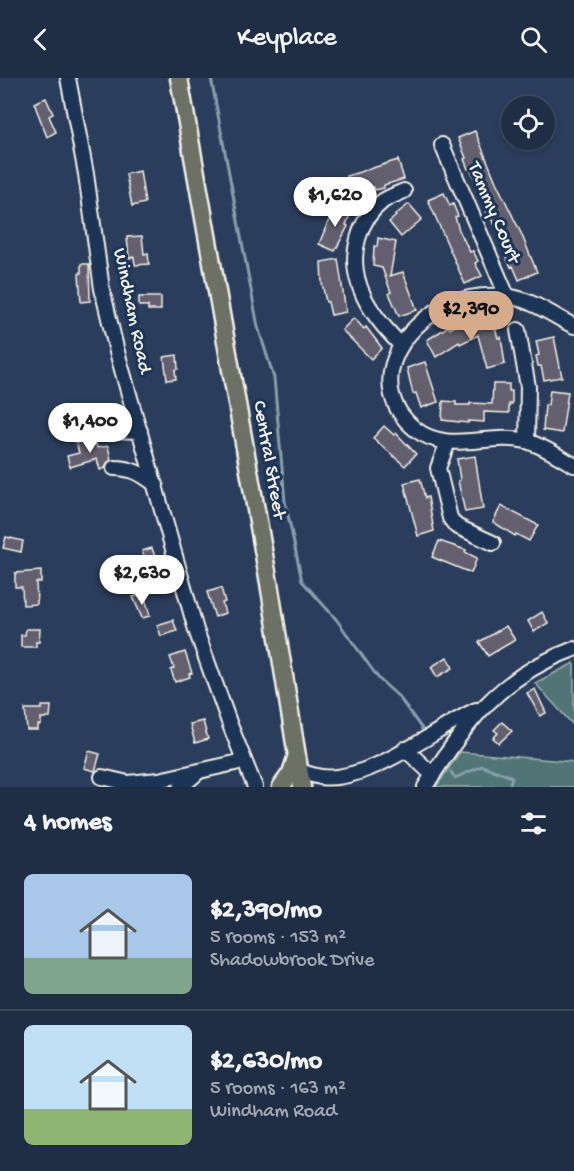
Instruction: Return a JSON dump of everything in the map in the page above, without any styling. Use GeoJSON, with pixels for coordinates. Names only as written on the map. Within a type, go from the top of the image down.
{"type":"FeatureCollection","features":[{"type":"Feature","properties":{"kind":"main road","name":"Central Street"},"geometry":{"type":"LineString","coordinates":[[179,78],[299,772]]}},
{"type":"Feature","properties":{"kind":"main road"},"geometry":{"type":"LineString","coordinates":[[281,787],[291,773],[299,772]]}},
{"type":"Feature","properties":{"kind":"street","name":"Windham Road"},"geometry":{"type":"LineString","coordinates":[[68,78],[86,174],[106,310],[196,630],[255,787]]}},
{"type":"Feature","properties":{"kind":"street","name":"Tammy Court"},"geometry":{"type":"LineString","coordinates":[[442,145],[507,296]]}},
{"type":"Feature","properties":{"kind":"street"},"geometry":{"type":"LineString","coordinates":[[400,344],[384,329],[372,313],[359,286],[354,265],[357,244],[369,215],[384,201],[404,190]]}},
{"type":"Feature","properties":{"kind":"street"},"geometry":{"type":"LineString","coordinates":[[574,326],[534,305],[507,296],[467,299],[452,303],[428,317],[400,344],[390,377],[390,387],[395,404],[404,418],[416,430],[430,438],[448,442],[504,438],[527,441],[574,465]]}},
{"type":"Feature","properties":{"kind":"street"},"geometry":{"type":"LineString","coordinates":[[518,330],[528,387],[527,441]]}},
{"type":"Feature","properties":{"kind":"street"},"geometry":{"type":"LineString","coordinates":[[87,427],[140,430]]}},
{"type":"Feature","properties":{"kind":"street"},"geometry":{"type":"LineString","coordinates":[[448,442],[438,468],[450,518],[456,526],[493,543]]}},
{"type":"Feature","properties":{"kind":"street"},"geometry":{"type":"LineString","coordinates":[[114,468],[136,471],[156,485]]}},
{"type":"Feature","properties":{"kind":"street"},"geometry":{"type":"LineString","coordinates":[[299,772],[321,777],[335,777],[353,774],[387,761],[481,708],[528,671],[574,649]]}},
{"type":"Feature","properties":{"kind":"street"},"geometry":{"type":"LineString","coordinates":[[405,749],[429,781],[465,727],[481,708]]}},
{"type":"Feature","properties":{"kind":"street"},"geometry":{"type":"LineString","coordinates":[[102,777],[128,783],[159,780],[244,761]]}},
{"type":"Feature","properties":{"kind":"street"},"geometry":{"type":"LineString","coordinates":[[181,787],[199,771]]}},
{"type":"Feature","properties":{"kind":"green space"},"geometry":{"type":"Polygon","coordinates":[[[574,663],[574,726],[535,683],[574,663]]]}},
{"type":"Feature","properties":{"kind":"green space"},"geometry":{"type":"Polygon","coordinates":[[[460,752],[574,762],[574,787],[436,787],[460,752]]]}},
{"type":"Feature","properties":{"kind":"building"},"geometry":{"type":"Polygon","coordinates":[[[46,98],[53,114],[49,116],[56,132],[47,137],[34,103],[46,98]]]}},
{"type":"Feature","properties":{"kind":"building"},"geometry":{"type":"Polygon","coordinates":[[[475,131],[537,272],[519,280],[506,257],[509,256],[500,233],[486,211],[489,210],[464,159],[466,158],[458,138],[475,131]]]}},
{"type":"Feature","properties":{"kind":"building"},"geometry":{"type":"Polygon","coordinates":[[[398,160],[404,179],[384,185],[384,188],[375,190],[374,187],[352,194],[347,176],[398,160]]]}},
{"type":"Feature","properties":{"kind":"building"},"geometry":{"type":"Polygon","coordinates":[[[140,171],[145,203],[132,206],[126,174],[140,171]]]}},
{"type":"Feature","properties":{"kind":"building"},"geometry":{"type":"Polygon","coordinates":[[[444,193],[450,206],[453,204],[458,216],[455,217],[459,230],[470,252],[473,251],[478,261],[475,263],[482,276],[465,284],[428,200],[444,193]]]}},
{"type":"Feature","properties":{"kind":"building"},"geometry":{"type":"Polygon","coordinates":[[[409,204],[422,219],[401,237],[389,222],[409,204]]]}},
{"type":"Feature","properties":{"kind":"building"},"geometry":{"type":"Polygon","coordinates":[[[335,205],[351,212],[346,225],[348,226],[335,251],[319,244],[335,205]]]}},
{"type":"Feature","properties":{"kind":"building"},"geometry":{"type":"Polygon","coordinates":[[[142,236],[144,254],[148,253],[149,264],[135,265],[134,257],[129,258],[127,237],[142,236]]]}},
{"type":"Feature","properties":{"kind":"building"},"geometry":{"type":"Polygon","coordinates":[[[378,238],[396,242],[390,276],[403,272],[417,310],[399,316],[382,268],[373,266],[374,246],[377,247],[378,238]]]}},
{"type":"Feature","properties":{"kind":"building"},"geometry":{"type":"Polygon","coordinates":[[[338,259],[346,312],[331,315],[322,283],[321,262],[338,259]]]}},
{"type":"Feature","properties":{"kind":"building"},"geometry":{"type":"Polygon","coordinates":[[[81,264],[89,264],[90,301],[81,302],[79,274],[81,264]]]}},
{"type":"Feature","properties":{"kind":"building"},"geometry":{"type":"Polygon","coordinates":[[[139,297],[161,297],[161,310],[148,310],[148,306],[139,306],[139,297]]]}},
{"type":"Feature","properties":{"kind":"building"},"geometry":{"type":"Polygon","coordinates":[[[354,318],[364,329],[366,327],[382,348],[371,359],[342,330],[354,318]]]}},
{"type":"Feature","properties":{"kind":"building"},"geometry":{"type":"Polygon","coordinates":[[[463,322],[468,331],[494,324],[498,338],[501,337],[505,364],[487,369],[478,335],[460,344],[459,342],[436,357],[427,340],[449,326],[450,329],[463,322]]]}},
{"type":"Feature","properties":{"kind":"building"},"geometry":{"type":"Polygon","coordinates":[[[554,337],[562,377],[544,380],[541,366],[538,366],[536,356],[539,355],[536,341],[554,337]]]}},
{"type":"Feature","properties":{"kind":"building"},"geometry":{"type":"Polygon","coordinates":[[[177,355],[176,379],[167,380],[164,357],[177,355]]]}},
{"type":"Feature","properties":{"kind":"building"},"geometry":{"type":"Polygon","coordinates":[[[425,362],[438,402],[421,408],[416,393],[413,394],[407,368],[425,362]]]}},
{"type":"Feature","properties":{"kind":"building"},"geometry":{"type":"Polygon","coordinates":[[[493,384],[509,384],[509,391],[512,391],[512,404],[509,404],[509,413],[484,412],[484,422],[442,420],[443,401],[456,402],[456,405],[492,404],[493,384]]]}},
{"type":"Feature","properties":{"kind":"building"},"geometry":{"type":"Polygon","coordinates":[[[550,390],[568,392],[562,433],[543,430],[545,405],[548,405],[550,390]]]}},
{"type":"Feature","properties":{"kind":"building"},"geometry":{"type":"Polygon","coordinates":[[[384,426],[394,435],[396,433],[416,454],[405,466],[373,438],[384,426]]]}},
{"type":"Feature","properties":{"kind":"building"},"geometry":{"type":"Polygon","coordinates":[[[83,437],[84,441],[89,440],[90,445],[96,443],[97,448],[108,446],[111,460],[105,468],[100,470],[97,459],[70,467],[67,456],[79,453],[75,439],[83,437]]]}},
{"type":"Feature","properties":{"kind":"building"},"geometry":{"type":"Polygon","coordinates":[[[475,456],[483,509],[465,512],[458,481],[460,480],[457,459],[475,456]]]}},
{"type":"Feature","properties":{"kind":"building"},"geometry":{"type":"Polygon","coordinates":[[[420,479],[425,498],[428,497],[434,531],[418,536],[404,483],[420,479]]]}},
{"type":"Feature","properties":{"kind":"building"},"geometry":{"type":"Polygon","coordinates":[[[501,506],[538,525],[529,541],[516,534],[515,536],[493,522],[501,506]]]}},
{"type":"Feature","properties":{"kind":"building"},"geometry":{"type":"Polygon","coordinates":[[[6,537],[23,541],[21,552],[3,548],[6,537]]]}},
{"type":"Feature","properties":{"kind":"building"},"geometry":{"type":"Polygon","coordinates":[[[439,541],[466,550],[465,552],[477,558],[471,573],[432,557],[439,541]]]}},
{"type":"Feature","properties":{"kind":"building"},"geometry":{"type":"Polygon","coordinates":[[[152,548],[160,571],[139,579],[138,576],[135,578],[131,568],[144,563],[142,559],[145,558],[142,551],[152,548]]]}},
{"type":"Feature","properties":{"kind":"building"},"geometry":{"type":"Polygon","coordinates":[[[41,571],[41,582],[36,582],[37,604],[23,605],[22,587],[15,587],[15,573],[41,571]]]}},
{"type":"Feature","properties":{"kind":"building"},"geometry":{"type":"Polygon","coordinates":[[[221,588],[225,613],[215,617],[207,592],[221,588]]]}},
{"type":"Feature","properties":{"kind":"building"},"geometry":{"type":"Polygon","coordinates":[[[144,594],[150,616],[142,618],[133,597],[144,594]]]}},
{"type":"Feature","properties":{"kind":"building"},"geometry":{"type":"Polygon","coordinates":[[[542,612],[548,623],[534,632],[528,621],[542,612]]]}},
{"type":"Feature","properties":{"kind":"building"},"geometry":{"type":"Polygon","coordinates":[[[173,620],[177,631],[161,636],[157,625],[173,620]]]}},
{"type":"Feature","properties":{"kind":"building"},"geometry":{"type":"Polygon","coordinates":[[[506,626],[515,640],[488,656],[479,642],[506,626]]]}},
{"type":"Feature","properties":{"kind":"building"},"geometry":{"type":"Polygon","coordinates":[[[26,629],[40,629],[39,642],[36,642],[36,647],[21,647],[21,635],[25,635],[26,629]]]}},
{"type":"Feature","properties":{"kind":"building"},"geometry":{"type":"Polygon","coordinates":[[[185,652],[192,673],[189,674],[190,677],[175,682],[170,657],[185,652]]]}},
{"type":"Feature","properties":{"kind":"building"},"geometry":{"type":"Polygon","coordinates":[[[447,657],[453,668],[437,677],[431,667],[447,657]]]}},
{"type":"Feature","properties":{"kind":"building"},"geometry":{"type":"Polygon","coordinates":[[[535,689],[546,713],[540,716],[527,693],[535,689]]]}},
{"type":"Feature","properties":{"kind":"building"},"geometry":{"type":"Polygon","coordinates":[[[42,706],[51,706],[50,718],[41,718],[38,730],[27,730],[25,709],[42,709],[42,706]]]}},
{"type":"Feature","properties":{"kind":"building"},"geometry":{"type":"Polygon","coordinates":[[[203,721],[208,739],[195,743],[190,724],[203,721]]]}},
{"type":"Feature","properties":{"kind":"building"},"geometry":{"type":"Polygon","coordinates":[[[502,722],[512,731],[499,743],[493,738],[498,733],[494,730],[502,722]]]}},
{"type":"Feature","properties":{"kind":"building"},"geometry":{"type":"Polygon","coordinates":[[[89,751],[100,754],[95,771],[84,768],[89,751]]]}},
{"type":"Feature","properties":{"kind":"waterway"},"geometry":{"type":"LineString","coordinates":[[211,78],[258,327],[274,378],[285,501],[302,581],[336,619],[379,679],[399,697],[422,729]]}},
{"type":"Feature","properties":{"kind":"waterway"},"geometry":{"type":"LineString","coordinates":[[451,772],[455,778],[482,766],[512,777],[509,787]]}}]}
